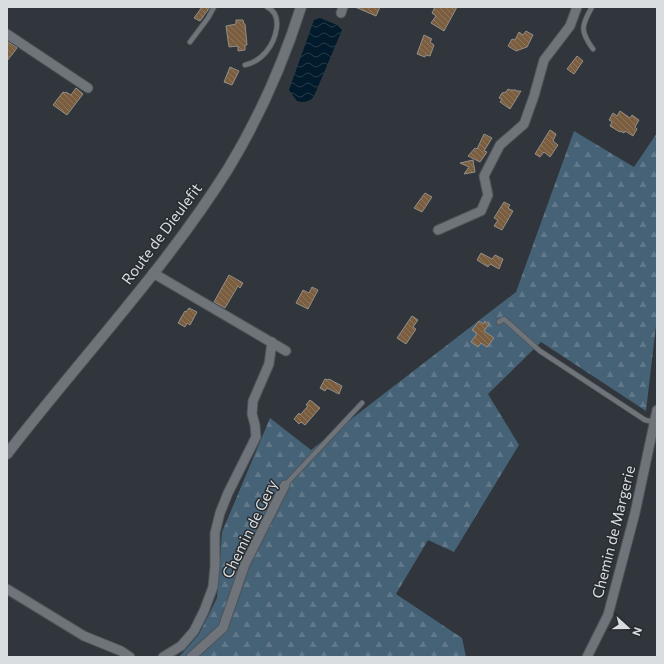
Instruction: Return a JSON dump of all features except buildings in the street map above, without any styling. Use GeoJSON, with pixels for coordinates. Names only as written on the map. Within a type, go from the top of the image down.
{"type":"FeatureCollection","features":[{"type":"Feature","properties":{"kind":"main road","name":"Route de Dieulefit"},"geometry":{"type":"LineString","coordinates":[[7,454],[153,273],[200,210],[228,169],[252,126],[278,72],[302,7]]}},
{"type":"Feature","properties":{"kind":"street"},"geometry":{"type":"LineString","coordinates":[[438,230],[482,211],[488,195],[484,176],[500,145],[524,124],[544,60],[570,26],[577,7]]}},
{"type":"Feature","properties":{"kind":"street"},"geometry":{"type":"LineString","coordinates":[[7,34],[88,88]]}},
{"type":"Feature","properties":{"kind":"street"},"geometry":{"type":"LineString","coordinates":[[153,273],[286,351]]}},
{"type":"Feature","properties":{"kind":"street"},"geometry":{"type":"LineString","coordinates":[[164,657],[181,646],[194,631],[204,611],[213,587],[215,533],[220,513],[228,493],[256,437],[252,414],[253,401],[269,364],[272,342]]}},
{"type":"Feature","properties":{"kind":"street","name":"Chemin de Margerie"},"geometry":{"type":"LineString","coordinates":[[587,657],[608,615],[635,513],[657,410]]}},
{"type":"Feature","properties":{"kind":"street","name":"Chemin de Gery"},"geometry":{"type":"LineString","coordinates":[[191,657],[223,628],[245,564],[285,485]]}},
{"type":"Feature","properties":{"kind":"street"},"geometry":{"type":"LineString","coordinates":[[7,589],[84,636],[121,650],[130,657]]}},
{"type":"Feature","properties":{"kind":"lane"},"geometry":{"type":"LineString","coordinates":[[190,42],[208,18],[214,7]]}},
{"type":"Feature","properties":{"kind":"lane"},"geometry":{"type":"LineString","coordinates":[[245,65],[254,62],[261,57],[272,44],[277,20],[273,11],[267,7]]}},
{"type":"Feature","properties":{"kind":"lane"},"geometry":{"type":"LineString","coordinates":[[592,7],[584,22],[585,37],[593,49]]}},
{"type":"Feature","properties":{"kind":"lane"},"geometry":{"type":"LineString","coordinates":[[499,322],[504,319],[546,355],[645,420],[654,422]]}},
{"type":"Feature","properties":{"kind":"lane","name":"Chemin de Gery"},"geometry":{"type":"LineString","coordinates":[[285,485],[362,403]]}},
{"type":"Feature","properties":{"kind":"green space"},"geometry":{"type":"Polygon","coordinates":[[[574,131],[634,167],[657,133],[657,317],[646,411],[541,342],[488,394],[519,445],[454,552],[428,540],[396,594],[462,638],[466,657],[179,657],[199,634],[217,598],[222,532],[270,418],[311,450],[516,292],[574,131]]]}},
{"type":"Feature","properties":{"kind":"water"},"geometry":{"type":"Polygon","coordinates":[[[320,18],[337,25],[342,30],[314,96],[308,101],[299,102],[289,90],[314,20],[320,18]]]}}]}
